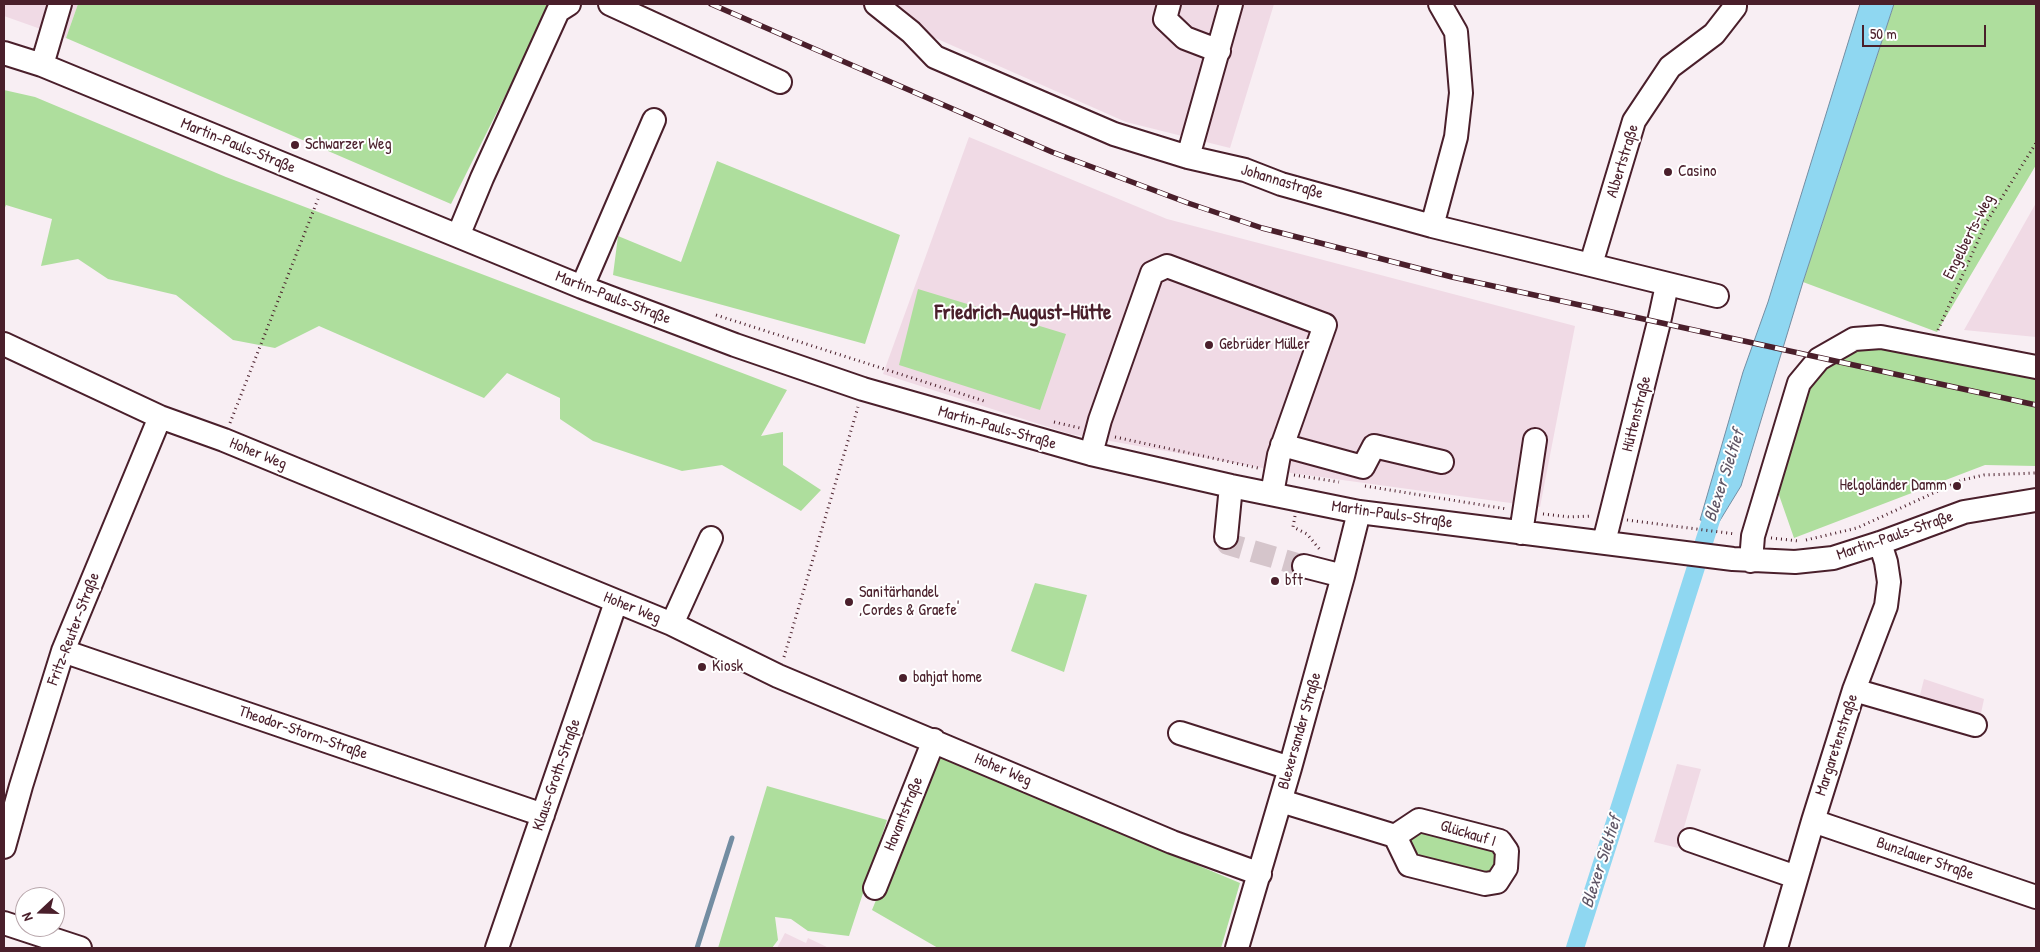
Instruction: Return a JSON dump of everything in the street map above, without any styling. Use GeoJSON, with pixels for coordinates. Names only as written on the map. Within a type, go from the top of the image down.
{"type":"FeatureCollection","features":[{"type":"Feature","properties":{"kind":"street"},"geometry":{"type":"LineString","coordinates":[[42,65],[60,4]]}},
{"type":"Feature","properties":{"kind":"street"},"geometry":{"type":"LineString","coordinates":[[458,236],[482,178],[558,12],[570,4]]}},
{"type":"Feature","properties":{"kind":"street"},"geometry":{"type":"LineString","coordinates":[[610,4],[780,82]]}},
{"type":"Feature","properties":{"kind":"street","name":"Johannastraße"},"geometry":{"type":"LineString","coordinates":[[876,4],[911,32],[935,57],[1114,134],[1188,157],[1245,170],[1281,184],[1432,226],[1717,296]]}},
{"type":"Feature","properties":{"kind":"street"},"geometry":{"type":"LineString","coordinates":[[1169,4],[1165,19],[1178,32],[1185,38],[1219,51]]}},
{"type":"Feature","properties":{"kind":"street"},"geometry":{"type":"LineString","coordinates":[[1188,157],[1231,4]]}},
{"type":"Feature","properties":{"kind":"street"},"geometry":{"type":"LineString","coordinates":[[1432,226],[1456,137],[1461,93],[1456,32],[1440,4]]}},
{"type":"Feature","properties":{"kind":"street","name":"Albertstraße"},"geometry":{"type":"LineString","coordinates":[[1591,264],[1634,121],[1670,67],[1714,34],[1735,7],[1735,4]]}},
{"type":"Feature","properties":{"kind":"street","name":"Martin-Pauls-Straße"},"geometry":{"type":"LineString","coordinates":[[4,53],[42,65],[582,287],[735,345],[863,390],[1090,454],[1231,486],[1358,512],[1523,522],[1604,542],[1644,548],[1742,560],[1794,562],[1833,558],[1964,512],[1988,506],[2036,500]]}},
{"type":"Feature","properties":{"kind":"street"},"geometry":{"type":"LineString","coordinates":[[582,287],[654,120]]}},
{"type":"Feature","properties":{"kind":"street"},"geometry":{"type":"LineString","coordinates":[[1090,454],[1152,273],[1167,266],[1325,325],[1282,445],[1272,494]]}},
{"type":"Feature","properties":{"kind":"street","name":"Hüttenstraße"},"geometry":{"type":"LineString","coordinates":[[1604,542],[1660,322],[1667,285]]}},
{"type":"Feature","properties":{"kind":"street"},"geometry":{"type":"LineString","coordinates":[[1742,560],[1753,536],[1799,383],[1820,359],[1854,339],[1881,337],[2036,367]]}},
{"type":"Feature","properties":{"kind":"street","name":"Hoher Weg"},"geometry":{"type":"LineString","coordinates":[[4,344],[160,417],[224,440],[672,624],[778,676],[934,740],[1172,842],[1260,874]]}},
{"type":"Feature","properties":{"kind":"street","name":"Fritz-Reuter-Straße"},"geometry":{"type":"LineString","coordinates":[[4,847],[63,651],[160,417]]}},
{"type":"Feature","properties":{"kind":"street"},"geometry":{"type":"LineString","coordinates":[[1523,522],[1535,440]]}},
{"type":"Feature","properties":{"kind":"street"},"geometry":{"type":"LineString","coordinates":[[1282,445],[1363,466],[1374,446],[1442,462]]}},
{"type":"Feature","properties":{"kind":"street"},"geometry":{"type":"LineString","coordinates":[[1226,537],[1231,486]]}},
{"type":"Feature","properties":{"kind":"street","name":"Blexersander Straße"},"geometry":{"type":"LineString","coordinates":[[1237,948],[1290,768],[1324,571],[1358,512]]}},
{"type":"Feature","properties":{"kind":"street"},"geometry":{"type":"LineString","coordinates":[[672,624],[711,538]]}},
{"type":"Feature","properties":{"kind":"street","name":"Margaretenstraße"},"geometry":{"type":"LineString","coordinates":[[1776,948],[1796,876],[1854,690],[1886,606],[1888,582],[1886,562],[1880,543]]}},
{"type":"Feature","properties":{"kind":"street","name":"Klaus-Groth-Straße"},"geometry":{"type":"LineString","coordinates":[[497,948],[616,602]]}},
{"type":"Feature","properties":{"kind":"street","name":"Theodor-Storm-Straße"},"geometry":{"type":"LineString","coordinates":[[63,651],[543,815]]}},
{"type":"Feature","properties":{"kind":"street"},"geometry":{"type":"LineString","coordinates":[[1854,690],[1974,725]]}},
{"type":"Feature","properties":{"kind":"street"},"geometry":{"type":"LineString","coordinates":[[1180,733],[1290,768]]}},
{"type":"Feature","properties":{"kind":"street","name":"Havantstraße"},"geometry":{"type":"LineString","coordinates":[[875,888],[934,740]]}},
{"type":"Feature","properties":{"kind":"street"},"geometry":{"type":"LineString","coordinates":[[1281,801],[1395,836]]}},
{"type":"Feature","properties":{"kind":"street","name":"Bunzlauer Straße"},"geometry":{"type":"LineString","coordinates":[[1813,821],[2036,897]]}},
{"type":"Feature","properties":{"kind":"street"},"geometry":{"type":"LineString","coordinates":[[1690,840],[1796,876]]}},
{"type":"Feature","properties":{"kind":"street"},"geometry":{"type":"LineString","coordinates":[[4,923],[80,948]]}},
{"type":"Feature","properties":{"kind":"path","name":"Engelberts-Weg"},"geometry":{"type":"LineString","coordinates":[[1936,347],[1937,332],[1986,223],[2036,142]]}},
{"type":"Feature","properties":{"kind":"path"},"geometry":{"type":"LineString","coordinates":[[224,440],[325,182]]}},
{"type":"Feature","properties":{"kind":"path"},"geometry":{"type":"LineString","coordinates":[[709,313],[991,404]]}},
{"type":"Feature","properties":{"kind":"path"},"geometry":{"type":"LineString","coordinates":[[778,676],[863,390]]}},
{"type":"Feature","properties":{"kind":"path"},"geometry":{"type":"LineString","coordinates":[[1053,421],[1097,433],[1276,472],[1341,482]]}},
{"type":"Feature","properties":{"kind":"path"},"geometry":{"type":"LineString","coordinates":[[1360,486],[1523,522],[1570,516],[1611,515],[1634,522],[1801,541],[1857,528],[1962,480],[1984,475],[2036,473]]}},
{"type":"Feature","properties":{"kind":"path"},"geometry":{"type":"LineString","coordinates":[[1293,527],[1307,534],[1320,548],[1326,562],[1324,571]]}},
{"type":"Feature","properties":{"kind":"shaded area"},"geometry":{"type":"Polygon","coordinates":[[[4,4],[78,4],[66,38],[4,16],[4,4]]]}},
{"type":"Feature","properties":{"kind":"shaded area"},"geometry":{"type":"Polygon","coordinates":[[[858,4],[1274,4],[1230,148],[1126,122],[858,4]]]}},
{"type":"Feature","properties":{"kind":"shaded area"},"geometry":{"type":"Polygon","coordinates":[[[969,137],[1167,219],[1575,326],[1540,507],[1291,473],[1070,434],[883,374],[969,137]]]}},
{"type":"Feature","properties":{"kind":"shaded area"},"geometry":{"type":"Polygon","coordinates":[[[2036,203],[2036,337],[1964,330],[2036,203]]]}},
{"type":"Feature","properties":{"kind":"shaded area"},"geometry":{"type":"Polygon","coordinates":[[[1924,679],[1984,699],[1980,718],[1919,699],[1924,679]]]}},
{"type":"Feature","properties":{"kind":"shaded area"},"geometry":{"type":"Polygon","coordinates":[[[1677,764],[1701,769],[1678,848],[1654,842],[1677,764]]]}},
{"type":"Feature","properties":{"kind":"shaded area"},"geometry":{"type":"Polygon","coordinates":[[[785,933],[806,943],[808,938],[829,948],[777,948],[785,933]]]}},
{"type":"Feature","properties":{"kind":"green space"},"geometry":{"type":"Polygon","coordinates":[[[78,4],[551,4],[451,204],[66,38],[78,4]]]}},
{"type":"Feature","properties":{"kind":"green space"},"geometry":{"type":"Polygon","coordinates":[[[1894,4],[2036,4],[2036,165],[1937,332],[1803,282],[1894,4]]]}},
{"type":"Feature","properties":{"kind":"green space"},"geometry":{"type":"Polygon","coordinates":[[[4,90],[35,97],[226,177],[787,390],[761,436],[783,432],[783,465],[821,490],[801,511],[722,465],[682,471],[593,441],[560,419],[560,398],[507,373],[484,398],[319,326],[275,348],[233,340],[176,295],[108,279],[78,259],[41,266],[52,219],[6,205],[4,210],[4,90]]]}},
{"type":"Feature","properties":{"kind":"green space"},"geometry":{"type":"Polygon","coordinates":[[[717,161],[900,235],[865,344],[613,275],[618,236],[681,262],[717,161]]]}},
{"type":"Feature","properties":{"kind":"green space"},"geometry":{"type":"Polygon","coordinates":[[[918,289],[1066,334],[1040,410],[899,365],[918,289]]]}},
{"type":"Feature","properties":{"kind":"green space"},"geometry":{"type":"Polygon","coordinates":[[[1863,345],[2036,373],[2036,466],[1985,465],[1794,538],[1779,495],[1791,424],[1810,372],[1863,345]]]}},
{"type":"Feature","properties":{"kind":"green space"},"geometry":{"type":"Polygon","coordinates":[[[1035,583],[1087,595],[1064,672],[1011,651],[1035,583]]]}},
{"type":"Feature","properties":{"kind":"green space"},"geometry":{"type":"Polygon","coordinates":[[[935,755],[1240,883],[1221,948],[938,948],[872,910],[935,755]]]}},
{"type":"Feature","properties":{"kind":"green space"},"geometry":{"type":"Polygon","coordinates":[[[767,786],[887,820],[849,936],[808,931],[791,919],[775,917],[778,940],[772,948],[718,948],[767,786]]]}},
{"type":"Feature","properties":{"kind":"green space"},"geometry":{"type":"Polygon","coordinates":[[[1419,828],[1492,847],[1500,858],[1500,866],[1484,876],[1410,856],[1408,846],[1410,834],[1419,828]]]}},
{"type":"Feature","properties":{"kind":"water"},"geometry":{"type":"Polygon","coordinates":[[[1860,4],[1894,4],[1803,282],[1741,486],[1719,522],[1700,520],[1743,372],[1768,302],[1860,4]]]}},
{"type":"Feature","properties":{"kind":"waterway","name":"Blexer Sieltief"},"geometry":{"type":"LineString","coordinates":[[1575,948],[1718,498]]}},
{"type":"Feature","properties":{"kind":"waterway"},"geometry":{"type":"LineString","coordinates":[[697,948],[732,838]]}},
{"type":"Feature","properties":{"kind":"tunnel"},"geometry":{"type":"LineString","coordinates":[[1226,537],[1228,544],[1304,566]]}},
{"type":"Feature","properties":{"kind":"railway"},"geometry":{"type":"LineString","coordinates":[[711,4],[1052,152],[1188,203],[1262,228],[1452,277],[2036,405]]}},
{"type":"Feature","properties":{"kind":"place","name":"Schwarzer Weg"},"geometry":{"type":"Point","coordinates":[295,145]}},
{"type":"Feature","properties":{"kind":"place","name":"Casino"},"geometry":{"type":"Point","coordinates":[1668,172]}},
{"type":"Feature","properties":{"kind":"place","name":"Gebrüder Müller"},"geometry":{"type":"Point","coordinates":[1209,345]}},
{"type":"Feature","properties":{"kind":"place","name":"Helgoländer Damm"},"geometry":{"type":"Point","coordinates":[1957,486]}},
{"type":"Feature","properties":{"kind":"place","name":"bft"},"geometry":{"type":"Point","coordinates":[1275,581]}},
{"type":"Feature","properties":{"kind":"place","name":"Sanitärhandel ,Cordes & Graefe'"},"geometry":{"type":"Point","coordinates":[849,602]}},
{"type":"Feature","properties":{"kind":"place","name":"Kiosk"},"geometry":{"type":"Point","coordinates":[702,667]}},
{"type":"Feature","properties":{"kind":"place","name":"bahjat home"},"geometry":{"type":"Point","coordinates":[903,678]}},
{"type":"Feature","properties":{"kind":"district","name":"Friedrich-August-Hütte"},"geometry":{"type":"Point","coordinates":[1023,313]}}]}
